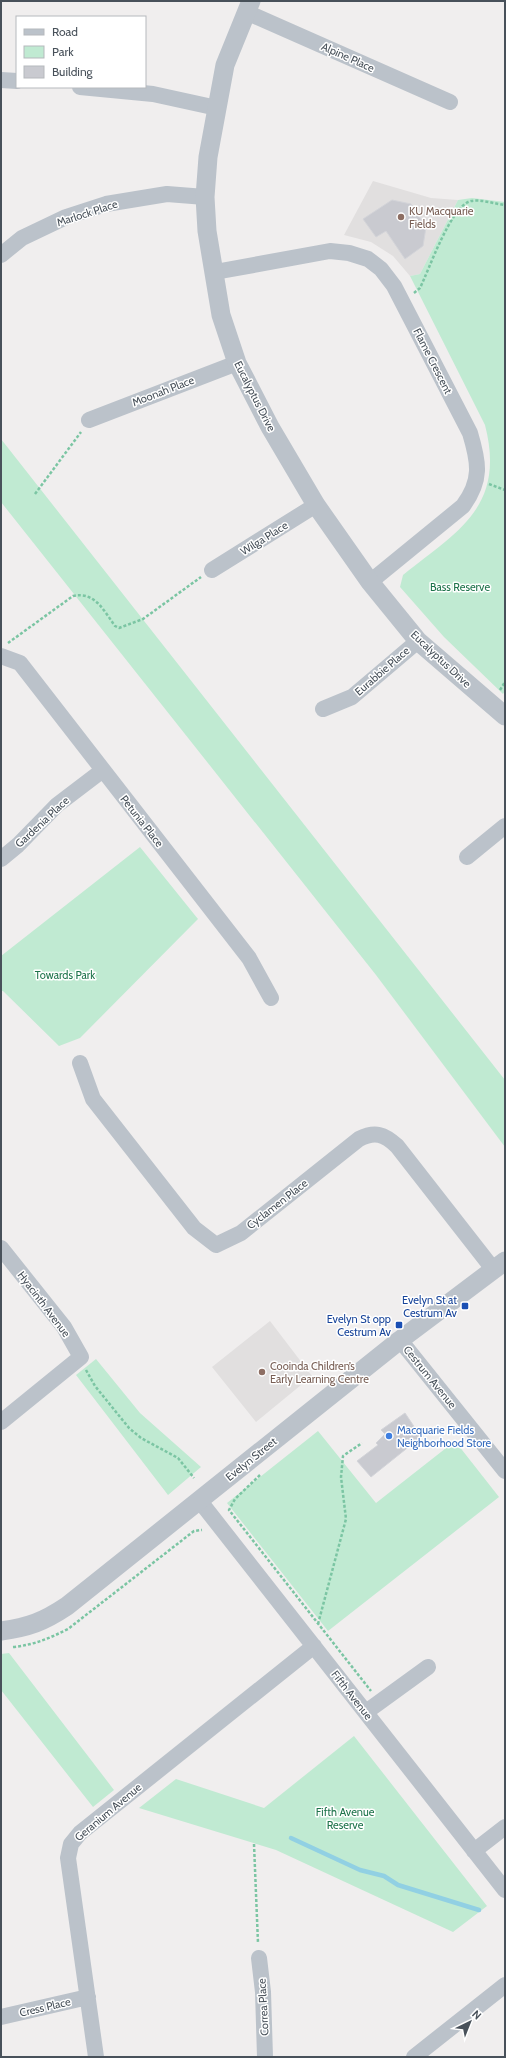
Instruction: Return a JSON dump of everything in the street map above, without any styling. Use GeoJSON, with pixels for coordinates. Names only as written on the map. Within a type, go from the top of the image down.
{"type":"FeatureCollection","features":[{"type":"Feature","properties":{"kind":"street","name":"Alpine Place"},"geometry":{"type":"LineString","coordinates":[[248,7],[450,102]]}},
{"type":"Feature","properties":{"kind":"street","name":"Eucalyptus Drive"},"geometry":{"type":"LineString","coordinates":[[248,7],[225,65],[208,157],[205,197],[207,231],[221,315],[237,363],[270,427],[316,505],[370,582],[418,641],[505,716]]}},
{"type":"Feature","properties":{"kind":"street"},"geometry":{"type":"LineString","coordinates":[[1,80],[16,81]]}},
{"type":"Feature","properties":{"kind":"street"},"geometry":{"type":"LineString","coordinates":[[90,88],[153,94],[217,108]]}},
{"type":"Feature","properties":{"kind":"street","name":"Marlock Place"},"geometry":{"type":"LineString","coordinates":[[1,255],[22,238],[66,217],[106,204],[167,194],[205,197]]}},
{"type":"Feature","properties":{"kind":"street","name":"Flame Crescent"},"geometry":{"type":"LineString","coordinates":[[215,272],[330,251],[349,253],[368,259],[381,269],[394,286],[470,433],[478,456],[478,477],[472,494],[463,506],[370,582]]}},
{"type":"Feature","properties":{"kind":"street","name":"Moonah Place"},"geometry":{"type":"LineString","coordinates":[[88,420],[237,363]]}},
{"type":"Feature","properties":{"kind":"street","name":"Wilga Place"},"geometry":{"type":"LineString","coordinates":[[212,570],[316,505]]}},
{"type":"Feature","properties":{"kind":"street","name":"Eurabbie Place"},"geometry":{"type":"LineString","coordinates":[[323,710],[352,697],[418,641]]}},
{"type":"Feature","properties":{"kind":"street","name":"Petunia Place"},"geometry":{"type":"LineString","coordinates":[[2,651],[20,663],[250,958],[272,998]]}},
{"type":"Feature","properties":{"kind":"street","name":"Gardenia Place"},"geometry":{"type":"LineString","coordinates":[[1,859],[18,845],[57,805],[102,770]]}},
{"type":"Feature","properties":{"kind":"street"},"geometry":{"type":"LineString","coordinates":[[467,857],[505,826]]}},
{"type":"Feature","properties":{"kind":"street","name":"Cyclamen Place"},"geometry":{"type":"LineString","coordinates":[[80,1063],[93,1098],[194,1228],[216,1245],[241,1232],[359,1139],[368,1134],[377,1133],[388,1137],[397,1146],[501,1263]]}},
{"type":"Feature","properties":{"kind":"street","name":"Hyacinth Avenue"},"geometry":{"type":"LineString","coordinates":[[1,1248],[64,1327],[81,1357]]}},
{"type":"Feature","properties":{"kind":"street","name":"Evelyn Street"},"geometry":{"type":"LineString","coordinates":[[1,1631],[26,1627],[48,1618],[67,1606],[400,1340],[501,1263]]}},
{"type":"Feature","properties":{"kind":"street","name":"Cestrum Avenue"},"geometry":{"type":"LineString","coordinates":[[400,1340],[505,1471]]}},
{"type":"Feature","properties":{"kind":"street"},"geometry":{"type":"LineString","coordinates":[[1,1422],[81,1357]]}},
{"type":"Feature","properties":{"kind":"street","name":"Fifth Avenue"},"geometry":{"type":"LineString","coordinates":[[199,1500],[505,1890]]}},
{"type":"Feature","properties":{"kind":"street","name":"Geranium Avenue"},"geometry":{"type":"LineString","coordinates":[[96,2057],[68,1858],[71,1844],[86,1828],[314,1646]]}},
{"type":"Feature","properties":{"kind":"street"},"geometry":{"type":"LineString","coordinates":[[366,1712],[428,1667]]}},
{"type":"Feature","properties":{"kind":"street"},"geometry":{"type":"LineString","coordinates":[[474,1851],[505,1827]]}},
{"type":"Feature","properties":{"kind":"street","name":"Correa Place"},"geometry":{"type":"LineString","coordinates":[[259,1958],[263,1992],[265,2057]]}},
{"type":"Feature","properties":{"kind":"street"},"geometry":{"type":"LineString","coordinates":[[414,2057],[505,1985]]}},
{"type":"Feature","properties":{"kind":"street","name":"Cress Place"},"geometry":{"type":"LineString","coordinates":[[1,2017],[88,1997]]}},
{"type":"Feature","properties":{"kind":"path"},"geometry":{"type":"LineString","coordinates":[[414,293],[420,288],[446,228],[462,205],[471,201],[505,205]]}},
{"type":"Feature","properties":{"kind":"path"},"geometry":{"type":"LineString","coordinates":[[35,494],[78,437],[88,420]]}},
{"type":"Feature","properties":{"kind":"path"},"geometry":{"type":"LineString","coordinates":[[488,483],[505,490]]}},
{"type":"Feature","properties":{"kind":"path"},"geometry":{"type":"LineString","coordinates":[[2,651],[73,596],[85,595],[98,602],[115,626],[119,628],[142,619],[212,570]]}},
{"type":"Feature","properties":{"kind":"path"},"geometry":{"type":"LineString","coordinates":[[498,693],[505,682]]}},
{"type":"Feature","properties":{"kind":"path"},"geometry":{"type":"LineString","coordinates":[[81,1357],[95,1386],[129,1428],[141,1438],[178,1458],[194,1478]]}},
{"type":"Feature","properties":{"kind":"path"},"geometry":{"type":"LineString","coordinates":[[318,1624],[346,1519],[341,1477],[344,1456],[362,1443]]}},
{"type":"Feature","properties":{"kind":"path"},"geometry":{"type":"LineString","coordinates":[[229,1510],[380,1702]]}},
{"type":"Feature","properties":{"kind":"path"},"geometry":{"type":"LineString","coordinates":[[254,1844],[259,1958]]}},
{"type":"Feature","properties":{"kind":"shaded area","name":"KU Macquarie Fields"},"geometry":{"type":"Polygon","coordinates":[[[373,181],[431,198],[458,200],[420,274],[410,276],[393,256],[371,242],[344,235],[373,181]]]}},
{"type":"Feature","properties":{"kind":"shaded area","name":"Cooinda Children’s Early Learning Centre"},"geometry":{"type":"Polygon","coordinates":[[[270,1321],[312,1376],[256,1422],[212,1367],[270,1321]]]}},
{"type":"Feature","properties":{"kind":"green space","name":"Bass Reserve"},"geometry":{"type":"Polygon","coordinates":[[[472,198],[505,202],[505,691],[503,694],[444,637],[400,587],[403,575],[459,530],[472,514],[483,497],[489,477],[490,453],[485,425],[410,276],[420,274],[458,200],[472,198]]]}},
{"type":"Feature","properties":{"kind":"green space"},"geometry":{"type":"Polygon","coordinates":[[[1,439],[505,1080],[505,1147],[376,975],[1,502],[1,439]]]}},
{"type":"Feature","properties":{"kind":"green space","name":"Towards Park"},"geometry":{"type":"Polygon","coordinates":[[[140,847],[198,919],[80,1038],[59,1046],[3,991],[1,991],[1,956],[140,847]]]}},
{"type":"Feature","properties":{"kind":"green space"},"geometry":{"type":"Polygon","coordinates":[[[96,1359],[140,1413],[201,1467],[168,1495],[76,1375],[96,1359]]]}},
{"type":"Feature","properties":{"kind":"green space"},"geometry":{"type":"Polygon","coordinates":[[[318,1431],[376,1503],[455,1441],[499,1497],[328,1631],[227,1503],[318,1431]]]}},
{"type":"Feature","properties":{"kind":"green space"},"geometry":{"type":"Polygon","coordinates":[[[9,1653],[114,1790],[93,1807],[1,1690],[1,1654],[9,1653]]]}},
{"type":"Feature","properties":{"kind":"green space","name":"Fifth Avenue Reserve"},"geometry":{"type":"Polygon","coordinates":[[[354,1736],[487,1906],[453,1932],[276,1850],[139,1808],[176,1779],[264,1808],[354,1736]]]}},
{"type":"Feature","properties":{"kind":"building","name":"KU Macquarie Fields"},"geometry":{"type":"Polygon","coordinates":[[[392,200],[411,204],[426,227],[423,246],[405,259],[386,231],[376,237],[363,219],[392,200]]]}},
{"type":"Feature","properties":{"kind":"building"},"geometry":{"type":"Polygon","coordinates":[[[405,1413],[421,1437],[371,1477],[357,1461],[378,1445],[376,1443],[385,1434],[381,1430],[405,1413]]]}},
{"type":"Feature","properties":{"kind":"waterway"},"geometry":{"type":"LineString","coordinates":[[291,1838],[360,1870],[384,1876],[398,1885],[479,1910]]}},
{"type":"Feature","properties":{"kind":"place","name":"KU Macquarie Fields"},"geometry":{"type":"Point","coordinates":[401,217]}},
{"type":"Feature","properties":{"kind":"place","name":"Evelyn St at Cestrum Av"},"geometry":{"type":"Point","coordinates":[465,1306]}},
{"type":"Feature","properties":{"kind":"place","name":"Evelyn St opp Cestrum Av"},"geometry":{"type":"Point","coordinates":[399,1325]}},
{"type":"Feature","properties":{"kind":"place","name":"Cooinda Children’s Early Learning Centre"},"geometry":{"type":"Point","coordinates":[262,1372]}},
{"type":"Feature","properties":{"kind":"place","name":"Macquarie Fields Neighborhood Store"},"geometry":{"type":"Point","coordinates":[389,1436]}}]}
